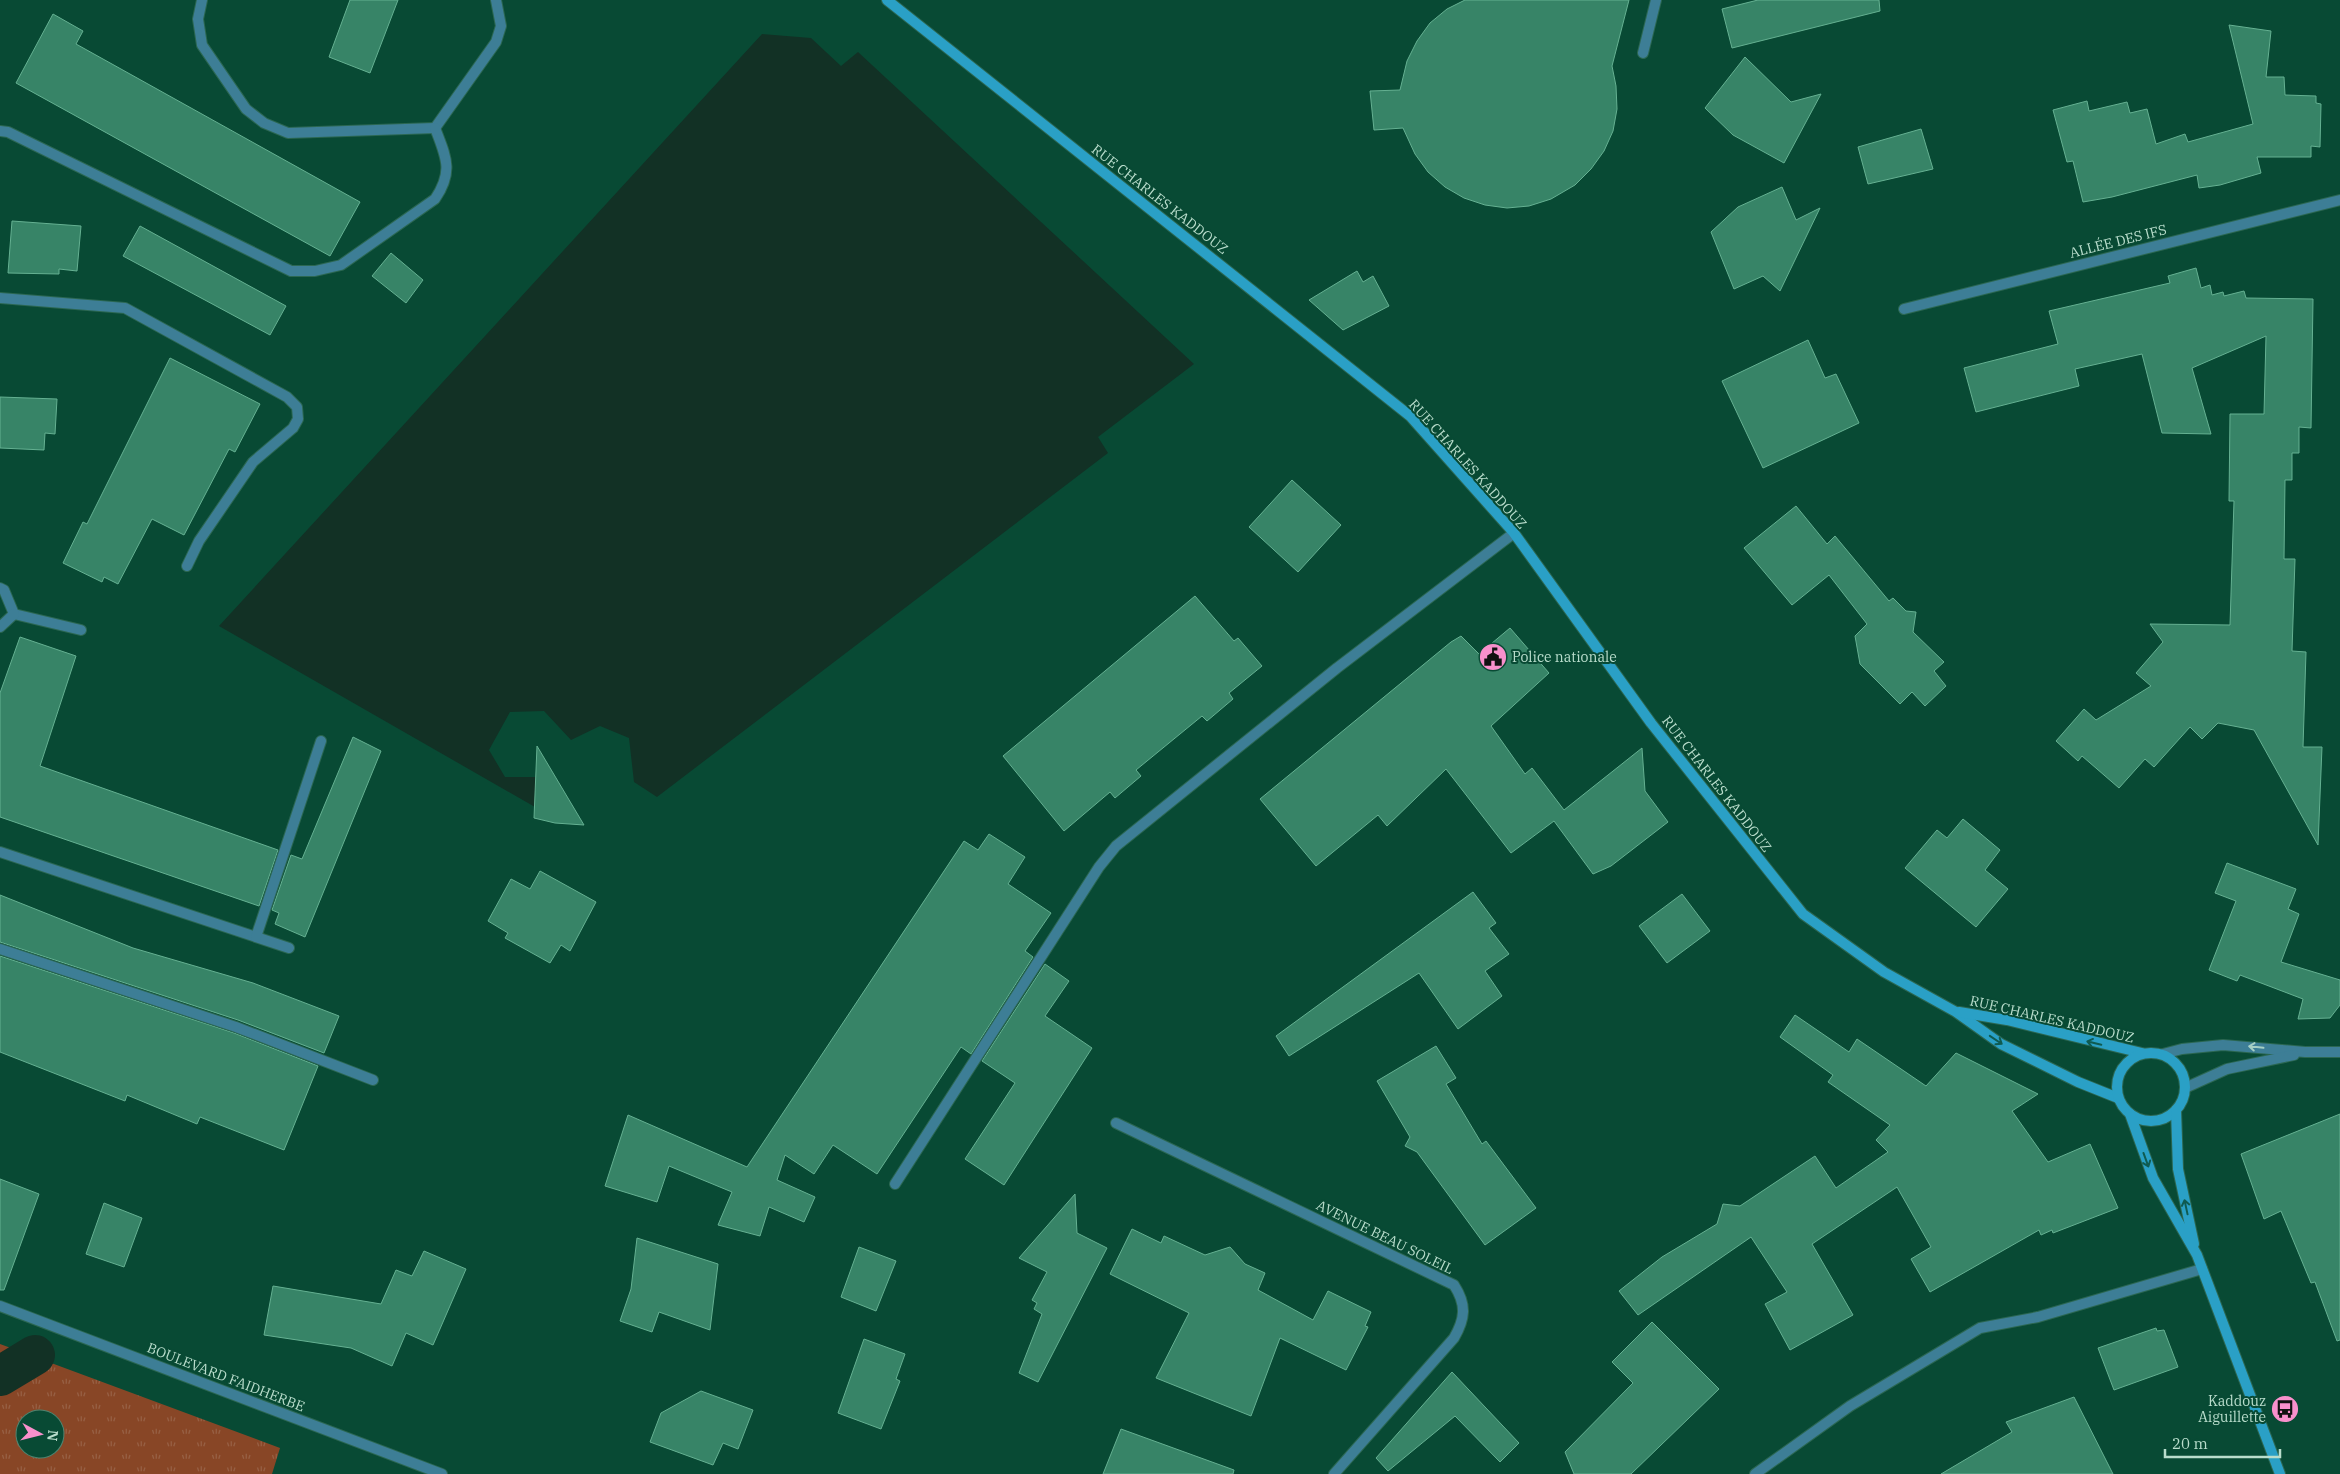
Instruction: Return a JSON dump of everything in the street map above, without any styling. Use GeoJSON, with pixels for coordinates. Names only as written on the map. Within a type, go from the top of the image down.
{"type":"FeatureCollection","features":[{"type":"Feature","properties":{"kind":"street"},"geometry":{"type":"LineString","coordinates":[[202,0],[198,19],[202,45],[246,109],[264,123],[288,133],[434,128]]}},
{"type":"Feature","properties":{"kind":"street"},"geometry":{"type":"LineString","coordinates":[[434,128],[496,42],[501,26],[496,0]]}},
{"type":"Feature","properties":{"kind":"street","name":"RUE CHARLES KADDOUZ"},"geometry":{"type":"LineString","coordinates":[[887,0],[1410,416],[1514,533],[1652,723],[1803,914],[1884,972],[1956,1012],[2001,1044],[2078,1082],[2118,1098]]}},
{"type":"Feature","properties":{"kind":"street"},"geometry":{"type":"LineString","coordinates":[[1643,53],[1656,0]]}},
{"type":"Feature","properties":{"kind":"street"},"geometry":{"type":"LineString","coordinates":[[0,131],[17,136],[291,271],[315,271],[341,265],[435,199],[443,186],[448,166],[434,128]]}},
{"type":"Feature","properties":{"kind":"street","name":"ALLÉE DES IFS"},"geometry":{"type":"LineString","coordinates":[[1904,309],[2340,200]]}},
{"type":"Feature","properties":{"kind":"street"},"geometry":{"type":"LineString","coordinates":[[0,298],[125,308],[287,397],[297,407],[298,419],[293,428],[252,462],[199,541],[187,566]]}},
{"type":"Feature","properties":{"kind":"street"},"geometry":{"type":"LineString","coordinates":[[895,1184],[1099,867],[1116,846],[1337,668],[1514,533]]}},
{"type":"Feature","properties":{"kind":"street"},"geometry":{"type":"LineString","coordinates":[[0,588],[4,590],[14,614]]}},
{"type":"Feature","properties":{"kind":"street"},"geometry":{"type":"LineString","coordinates":[[0,627],[14,614]]}},
{"type":"Feature","properties":{"kind":"street"},"geometry":{"type":"LineString","coordinates":[[14,614],[81,630]]}},
{"type":"Feature","properties":{"kind":"street"},"geometry":{"type":"LineString","coordinates":[[256,937],[321,741]]}},
{"type":"Feature","properties":{"kind":"street"},"geometry":{"type":"LineString","coordinates":[[0,852],[289,948]]}},
{"type":"Feature","properties":{"kind":"street"},"geometry":{"type":"LineString","coordinates":[[0,949],[236,1027],[374,1080]]}},
{"type":"Feature","properties":{"kind":"street","name":"RUE CHARLES KADDOUZ"},"geometry":{"type":"LineString","coordinates":[[1956,1012],[2007,1020],[2142,1053]]}},
{"type":"Feature","properties":{"kind":"street"},"geometry":{"type":"LineString","coordinates":[[2280,1474],[2202,1269],[2153,1178],[2130,1114],[2118,1098],[2117,1084],[2120,1070],[2130,1060],[2142,1053],[2163,1054],[2182,1049],[2223,1045],[2305,1052],[2340,1052]]}},
{"type":"Feature","properties":{"kind":"street"},"geometry":{"type":"LineString","coordinates":[[2185,1088],[2227,1069],[2305,1052]]}},
{"type":"Feature","properties":{"kind":"street"},"geometry":{"type":"LineString","coordinates":[[2130,1114],[2141,1120],[2154,1121],[2166,1118],[2176,1110],[2182,1100],[2185,1088],[2180,1068],[2163,1054]]}},
{"type":"Feature","properties":{"kind":"street"},"geometry":{"type":"LineString","coordinates":[[2176,1110],[2178,1169],[2196,1255]]}},
{"type":"Feature","properties":{"kind":"street","name":"AVENUE BEAU SOLEIL"},"geometry":{"type":"LineString","coordinates":[[1116,1123],[1454,1285],[1461,1296],[1462,1324],[1454,1338],[1334,1474]]}},
{"type":"Feature","properties":{"kind":"street"},"geometry":{"type":"LineString","coordinates":[[1754,1474],[1850,1406],[1980,1328],[2038,1317],[2202,1269]]}},
{"type":"Feature","properties":{"kind":"street","name":"BOULEVARD FAIDHERBE"},"geometry":{"type":"LineString","coordinates":[[0,1306],[442,1474]]}},
{"type":"Feature","properties":{"kind":"green space"},"geometry":{"type":"Polygon","coordinates":[[[0,1344],[280,1448],[272,1474],[0,1474],[0,1344]]]}},
{"type":"Feature","properties":{"kind":"shaded area"},"geometry":{"type":"Polygon","coordinates":[[[762,34],[811,38],[841,66],[858,52],[1194,364],[1098,437],[1108,453],[657,797],[634,782],[629,738],[600,726],[571,740],[544,711],[510,712],[489,750],[505,777],[538,777],[535,807],[219,626],[762,34]]]}},
{"type":"Feature","properties":{"kind":"building"},"geometry":{"type":"Polygon","coordinates":[[[350,0],[398,0],[370,73],[329,57],[350,0]]]}},
{"type":"Feature","properties":{"kind":"building"},"geometry":{"type":"Polygon","coordinates":[[[1465,0],[1629,0],[1612,66],[1616,86],[1617,109],[1613,131],[1604,151],[1591,169],[1575,185],[1551,199],[1529,206],[1507,208],[1485,205],[1464,198],[1445,187],[1428,172],[1415,154],[1403,128],[1374,130],[1370,91],[1400,90],[1407,61],[1417,41],[1430,23],[1447,9],[1465,0]]]}},
{"type":"Feature","properties":{"kind":"building"},"geometry":{"type":"Polygon","coordinates":[[[1758,0],[1879,0],[1880,11],[1732,48],[1722,9],[1758,0]]]}},
{"type":"Feature","properties":{"kind":"building"},"geometry":{"type":"Polygon","coordinates":[[[53,14],[83,31],[76,44],[360,202],[330,256],[16,83],[53,14]]]}},
{"type":"Feature","properties":{"kind":"building"},"geometry":{"type":"Polygon","coordinates":[[[2229,25],[2271,31],[2266,77],[2284,77],[2285,95],[2316,96],[2316,103],[2321,104],[2320,147],[2311,146],[2311,157],[2257,157],[2261,173],[2220,185],[2199,188],[2197,175],[2112,197],[2083,202],[2073,161],[2067,162],[2053,110],[2087,101],[2089,111],[2127,102],[2130,113],[2147,109],[2156,144],[2185,134],[2188,142],[2253,124],[2229,25]]]}},
{"type":"Feature","properties":{"kind":"building"},"geometry":{"type":"Polygon","coordinates":[[[1745,57],[1791,102],[1821,94],[1784,163],[1733,135],[1705,108],[1745,57]]]}},
{"type":"Feature","properties":{"kind":"building"},"geometry":{"type":"Polygon","coordinates":[[[1921,129],[1933,169],[1868,184],[1858,147],[1921,129]]]}},
{"type":"Feature","properties":{"kind":"building"},"geometry":{"type":"Polygon","coordinates":[[[1782,187],[1796,220],[1820,208],[1780,291],[1763,276],[1734,289],[1711,232],[1738,207],[1782,187]]]}},
{"type":"Feature","properties":{"kind":"building"},"geometry":{"type":"Polygon","coordinates":[[[12,221],[81,226],[77,271],[59,269],[59,274],[8,273],[12,221]]]}},
{"type":"Feature","properties":{"kind":"building"},"geometry":{"type":"Polygon","coordinates":[[[140,226],[286,306],[270,335],[123,256],[140,226]]]}},
{"type":"Feature","properties":{"kind":"building"},"geometry":{"type":"Polygon","coordinates":[[[391,253],[423,280],[406,303],[372,276],[391,253]]]}},
{"type":"Feature","properties":{"kind":"building"},"geometry":{"type":"Polygon","coordinates":[[[2196,268],[2201,288],[2210,285],[2212,295],[2223,292],[2224,296],[2244,291],[2246,298],[2313,299],[2311,428],[2299,427],[2299,453],[2292,453],[2292,480],[2285,480],[2284,559],[2295,559],[2292,651],[2306,652],[2303,747],[2322,747],[2318,845],[2254,730],[2218,723],[2202,739],[2190,727],[2154,767],[2145,759],[2119,788],[2082,756],[2078,761],[2056,741],[2084,709],[2096,720],[2151,686],[2136,673],[2163,642],[2150,624],[2230,625],[2234,501],[2229,501],[2230,414],[2264,414],[2266,336],[2192,368],[2211,434],[2162,433],[2142,354],[2075,369],[2079,386],[1976,412],[1964,368],[2058,344],[2049,311],[2170,283],[2168,276],[2196,268]]]}},
{"type":"Feature","properties":{"kind":"building"},"geometry":{"type":"Polygon","coordinates":[[[1357,271],[1363,282],[1373,276],[1389,306],[1343,330],[1309,300],[1357,271]]]}},
{"type":"Feature","properties":{"kind":"building"},"geometry":{"type":"Polygon","coordinates":[[[1808,340],[1825,378],[1836,374],[1859,423],[1763,468],[1722,381],[1808,340]]]}},
{"type":"Feature","properties":{"kind":"building"},"geometry":{"type":"Polygon","coordinates":[[[170,358],[260,404],[235,452],[229,449],[184,535],[152,519],[118,584],[104,577],[102,582],[63,563],[83,522],[87,524],[170,358]]]}},
{"type":"Feature","properties":{"kind":"building"},"geometry":{"type":"Polygon","coordinates":[[[0,397],[57,399],[55,434],[45,433],[44,450],[0,448],[0,397]]]}},
{"type":"Feature","properties":{"kind":"building"},"geometry":{"type":"Polygon","coordinates":[[[1292,480],[1341,525],[1298,572],[1249,527],[1292,480]]]}},
{"type":"Feature","properties":{"kind":"building"},"geometry":{"type":"Polygon","coordinates":[[[1796,506],[1827,544],[1835,536],[1889,601],[1893,598],[1906,611],[1916,612],[1913,632],[1944,662],[1934,671],[1946,686],[1925,706],[1912,692],[1900,704],[1860,664],[1855,636],[1867,624],[1829,575],[1792,605],[1744,548],[1796,506]]]}},
{"type":"Feature","properties":{"kind":"building"},"geometry":{"type":"Polygon","coordinates":[[[1195,596],[1234,641],[1238,638],[1262,666],[1229,693],[1233,699],[1207,721],[1202,716],[1136,770],[1141,776],[1115,798],[1110,792],[1064,831],[1003,756],[1195,596]]]}},
{"type":"Feature","properties":{"kind":"building"},"geometry":{"type":"Polygon","coordinates":[[[1510,628],[1549,673],[1491,726],[1525,774],[1532,768],[1564,810],[1642,748],[1645,791],[1668,822],[1611,866],[1593,874],[1554,821],[1511,853],[1446,769],[1387,826],[1378,815],[1316,866],[1260,799],[1451,642],[1461,636],[1479,654],[1510,628]]]}},
{"type":"Feature","properties":{"kind":"building"},"geometry":{"type":"Polygon","coordinates":[[[20,637],[76,656],[40,766],[278,850],[259,906],[0,817],[0,693],[20,637]]]}},
{"type":"Feature","properties":{"kind":"building"},"geometry":{"type":"Polygon","coordinates":[[[353,737],[381,751],[305,937],[275,924],[279,913],[272,910],[291,855],[302,859],[353,737]]]}},
{"type":"Feature","properties":{"kind":"building"},"geometry":{"type":"Polygon","coordinates":[[[537,746],[584,825],[555,823],[534,818],[537,746]]]}},
{"type":"Feature","properties":{"kind":"building"},"geometry":{"type":"Polygon","coordinates":[[[1963,819],[2000,850],[1985,870],[2008,889],[1976,927],[1905,868],[1937,830],[1947,838],[1963,819]]]}},
{"type":"Feature","properties":{"kind":"building"},"geometry":{"type":"Polygon","coordinates":[[[989,834],[1025,857],[1008,884],[1051,913],[1025,951],[1033,957],[971,1054],[961,1047],[877,1174],[833,1145],[814,1174],[785,1155],[777,1180],[815,1197],[804,1222],[769,1207],[760,1236],[718,1225],[732,1192],[669,1166],[657,1202],[605,1186],[628,1115],[747,1167],[964,841],[978,850],[989,834]]]}},
{"type":"Feature","properties":{"kind":"building"},"geometry":{"type":"Polygon","coordinates":[[[2227,863],[2296,889],[2288,909],[2299,914],[2281,962],[2340,980],[2340,1005],[2330,1018],[2298,1019],[2303,999],[2240,975],[2237,981],[2209,970],[2236,901],[2215,893],[2227,863]]]}},
{"type":"Feature","properties":{"kind":"building"},"geometry":{"type":"Polygon","coordinates":[[[540,871],[596,902],[570,951],[561,945],[550,963],[505,938],[508,933],[488,921],[511,879],[530,889],[540,871]]]}},
{"type":"Feature","properties":{"kind":"building"},"geometry":{"type":"Polygon","coordinates":[[[1473,892],[1496,923],[1489,928],[1509,954],[1485,971],[1502,996],[1458,1029],[1419,973],[1289,1056],[1276,1036],[1473,892]]]}},
{"type":"Feature","properties":{"kind":"building"},"geometry":{"type":"Polygon","coordinates":[[[1682,894],[1710,931],[1667,963],[1639,926],[1682,894]]]}},
{"type":"Feature","properties":{"kind":"building"},"geometry":{"type":"Polygon","coordinates":[[[0,895],[133,948],[253,983],[339,1016],[324,1053],[238,1020],[0,942],[0,895]]]}},
{"type":"Feature","properties":{"kind":"building"},"geometry":{"type":"Polygon","coordinates":[[[0,956],[234,1033],[318,1066],[284,1150],[200,1117],[197,1124],[127,1095],[125,1101],[0,1052],[0,956]]]}},
{"type":"Feature","properties":{"kind":"building"},"geometry":{"type":"Polygon","coordinates":[[[1045,964],[1069,981],[1045,1016],[1092,1048],[1004,1185],[965,1159],[1015,1083],[982,1061],[1045,964]]]}},
{"type":"Feature","properties":{"kind":"building"},"geometry":{"type":"Polygon","coordinates":[[[1795,1015],[1849,1052],[1857,1039],[1926,1086],[1956,1053],[2038,1094],[2012,1111],[2048,1162],[2090,1144],[2118,1208],[2053,1233],[2052,1230],[2041,1235],[2039,1230],[1930,1292],[1911,1259],[1931,1247],[1897,1187],[1812,1244],[1853,1315],[1790,1350],[1765,1304],[1787,1292],[1751,1237],[1638,1315],[1619,1291],[1662,1257],[1717,1224],[1723,1204],[1740,1206],[1815,1156],[1836,1188],[1888,1152],[1876,1140],[1890,1125],[1828,1082],[1833,1075],[1780,1037],[1795,1015]]]}},
{"type":"Feature","properties":{"kind":"building"},"geometry":{"type":"Polygon","coordinates":[[[1436,1046],[1456,1078],[1446,1084],[1482,1144],[1486,1141],[1536,1208],[1485,1245],[1417,1152],[1405,1146],[1410,1137],[1377,1081],[1436,1046]]]}},
{"type":"Feature","properties":{"kind":"building"},"geometry":{"type":"Polygon","coordinates":[[[2340,1114],[2340,1340],[2337,1341],[2315,1282],[2311,1283],[2281,1211],[2264,1219],[2241,1154],[2340,1114]]]}},
{"type":"Feature","properties":{"kind":"building"},"geometry":{"type":"Polygon","coordinates":[[[0,1179],[39,1194],[4,1290],[0,1290],[0,1179]]]}},
{"type":"Feature","properties":{"kind":"building"},"geometry":{"type":"Polygon","coordinates":[[[1075,1194],[1077,1233],[1107,1248],[1038,1382],[1019,1373],[1042,1314],[1034,1309],[1037,1303],[1032,1300],[1047,1272],[1019,1258],[1075,1194]]]}},
{"type":"Feature","properties":{"kind":"building"},"geometry":{"type":"Polygon","coordinates":[[[104,1203],[142,1218],[124,1267],[86,1254],[104,1203]]]}},
{"type":"Feature","properties":{"kind":"building"},"geometry":{"type":"Polygon","coordinates":[[[1132,1229],[1161,1243],[1164,1236],[1205,1255],[1230,1247],[1245,1264],[1265,1273],[1258,1290],[1313,1320],[1328,1291],[1371,1312],[1365,1326],[1368,1327],[1346,1370],[1280,1338],[1251,1416],[1156,1378],[1189,1313],[1110,1274],[1132,1229]]]}},
{"type":"Feature","properties":{"kind":"building"},"geometry":{"type":"Polygon","coordinates":[[[637,1238],[718,1264],[710,1330],[659,1312],[652,1332],[620,1321],[631,1289],[637,1238]]]}},
{"type":"Feature","properties":{"kind":"building"},"geometry":{"type":"Polygon","coordinates":[[[859,1247],[896,1261],[876,1311],[841,1297],[859,1247]]]}},
{"type":"Feature","properties":{"kind":"building"},"geometry":{"type":"Polygon","coordinates":[[[424,1251],[466,1269],[433,1345],[406,1333],[392,1366],[351,1348],[264,1335],[273,1286],[381,1304],[396,1270],[412,1276],[424,1251]]]}},
{"type":"Feature","properties":{"kind":"building"},"geometry":{"type":"Polygon","coordinates":[[[1652,1322],[1719,1389],[1631,1474],[1574,1474],[1565,1452],[1633,1383],[1612,1362],[1652,1322]]]}},
{"type":"Feature","properties":{"kind":"building"},"geometry":{"type":"Polygon","coordinates":[[[2156,1328],[2157,1331],[2164,1330],[2178,1367],[2114,1390],[2098,1348],[2156,1328]]]}},
{"type":"Feature","properties":{"kind":"building"},"geometry":{"type":"Polygon","coordinates":[[[864,1339],[905,1354],[896,1379],[900,1381],[881,1429],[838,1413],[864,1339]]]}},
{"type":"Feature","properties":{"kind":"building"},"geometry":{"type":"Polygon","coordinates":[[[1452,1372],[1519,1443],[1500,1462],[1455,1416],[1388,1471],[1376,1458],[1452,1372]]]}},
{"type":"Feature","properties":{"kind":"building"},"geometry":{"type":"Polygon","coordinates":[[[701,1391],[753,1410],[738,1449],[723,1443],[713,1465],[650,1442],[661,1413],[701,1391]]]}},
{"type":"Feature","properties":{"kind":"building"},"geometry":{"type":"Polygon","coordinates":[[[2074,1397],[2113,1474],[1941,1474],[2012,1432],[2006,1422],[2074,1397]]]}},
{"type":"Feature","properties":{"kind":"building"},"geometry":{"type":"Polygon","coordinates":[[[1121,1429],[1234,1470],[1233,1474],[1103,1474],[1121,1429]]]}},
{"type":"Feature","properties":{"kind":"waterway"},"geometry":{"type":"LineString","coordinates":[[0,1376],[35,1355]]}},
{"type":"Feature","properties":{"kind":"place","name":"Police nationale"},"geometry":{"type":"Point","coordinates":[1493,657]}},
{"type":"Feature","properties":{"kind":"place","name":"Kaddouz Aiguillette"},"geometry":{"type":"Point","coordinates":[2285,1409]}}]}
